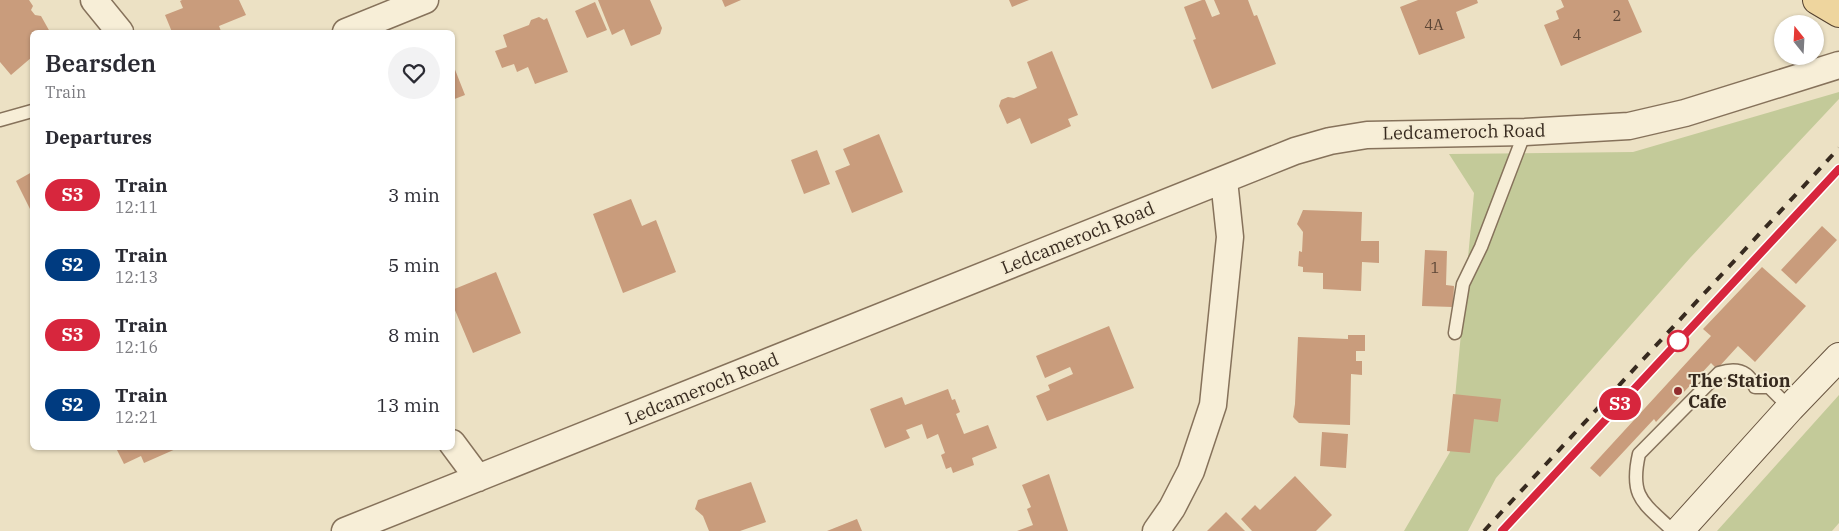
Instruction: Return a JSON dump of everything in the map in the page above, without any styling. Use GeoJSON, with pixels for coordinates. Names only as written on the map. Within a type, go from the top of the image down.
{"type":"FeatureCollection","features":[{"type":"Feature","properties":{"kind":"main road"},"geometry":{"type":"LineString","coordinates":[[1818,0],[1839,13]]}},
{"type":"Feature","properties":{"kind":"street"},"geometry":{"type":"LineString","coordinates":[[94,0],[118,30]]}},
{"type":"Feature","properties":{"kind":"street"},"geometry":{"type":"LineString","coordinates":[[351,30],[425,0]]}},
{"type":"Feature","properties":{"kind":"street","name":"Ledcameroch Road"},"geometry":{"type":"LineString","coordinates":[[345,531],[1295,152],[1330,142],[1367,135],[1525,132],[1629,126],[1685,113],[1839,65]]}},
{"type":"Feature","properties":{"kind":"street"},"geometry":{"type":"LineString","coordinates":[[1156,531],[1172,508],[1191,471],[1213,405],[1230,237],[1224,180]]}},
{"type":"Feature","properties":{"kind":"street"},"geometry":{"type":"LineString","coordinates":[[1680,531],[1790,408],[1839,357]]}},
{"type":"Feature","properties":{"kind":"street"},"geometry":{"type":"LineString","coordinates":[[455,446],[478,478]]}},
{"type":"Feature","properties":{"kind":"lane"},"geometry":{"type":"LineString","coordinates":[[0,120],[30,112]]}},
{"type":"Feature","properties":{"kind":"lane"},"geometry":{"type":"LineString","coordinates":[[1454,333],[1463,284],[1481,247],[1512,172],[1525,132]]}},
{"type":"Feature","properties":{"kind":"lane"},"geometry":{"type":"LineString","coordinates":[[1673,531],[1639,498],[1635,471],[1639,454],[1719,373],[1732,369],[1744,372],[1752,379],[1755,387],[1769,387],[1790,408]]}},
{"type":"Feature","properties":{"kind":"green space"},"geometry":{"type":"Polygon","coordinates":[[[1839,92],[1839,99],[1690,258],[1496,478],[1468,531],[1404,531],[1450,452],[1474,193],[1449,154],[1633,152],[1839,92]]]}},
{"type":"Feature","properties":{"kind":"green space"},"geometry":{"type":"Polygon","coordinates":[[[1839,395],[1839,523],[1832,531],[1717,531],[1839,395]]]}},
{"type":"Feature","properties":{"kind":"building"},"geometry":{"type":"Polygon","coordinates":[[[0,0],[29,0],[33,6],[31,10],[35,15],[41,16],[49,30],[30,30],[30,59],[11,75],[0,62],[0,0]]]}},
{"type":"Feature","properties":{"kind":"building"},"geometry":{"type":"Polygon","coordinates":[[[239,0],[246,15],[219,26],[221,30],[171,30],[165,15],[183,8],[180,1],[239,0]]]}},
{"type":"Feature","properties":{"kind":"building"},"geometry":{"type":"Polygon","coordinates":[[[598,0],[650,0],[662,28],[660,34],[631,46],[624,29],[612,35],[598,0]]]}},
{"type":"Feature","properties":{"kind":"building"},"geometry":{"type":"Polygon","coordinates":[[[722,0],[741,0],[725,7],[722,0]]]}},
{"type":"Feature","properties":{"kind":"building"},"geometry":{"type":"Polygon","coordinates":[[[1009,0],[1029,0],[1012,7],[1009,0]]]}},
{"type":"Feature","properties":{"kind":"building"},"geometry":{"type":"Polygon","coordinates":[[[1205,0],[1212,17],[1220,14],[1214,0],[1248,0],[1254,16],[1257,15],[1276,64],[1212,89],[1193,40],[1196,39],[1184,7],[1205,0]]]}},
{"type":"Feature","properties":{"kind":"building"},"geometry":{"type":"Polygon","coordinates":[[[1418,0],[1477,0],[1478,3],[1456,12],[1465,38],[1419,55],[1400,7],[1418,0]]]}},
{"type":"Feature","properties":{"kind":"building"},"geometry":{"type":"Polygon","coordinates":[[[1561,0],[1628,0],[1642,32],[1561,66],[1544,25],[1559,19],[1556,11],[1564,7],[1561,0]]]}},
{"type":"Feature","properties":{"kind":"building"},"geometry":{"type":"Polygon","coordinates":[[[595,2],[607,30],[587,38],[575,11],[595,2]]]}},
{"type":"Feature","properties":{"kind":"building"},"geometry":{"type":"Polygon","coordinates":[[[539,17],[544,20],[547,18],[568,72],[535,84],[528,67],[517,72],[514,64],[502,68],[495,51],[507,47],[503,35],[529,25],[531,20],[539,17]]]}},
{"type":"Feature","properties":{"kind":"building"},"geometry":{"type":"Polygon","coordinates":[[[1052,51],[1078,115],[1068,119],[1071,126],[1031,144],[1020,118],[1007,124],[999,106],[1001,100],[1008,97],[1014,98],[1037,88],[1027,62],[1052,51]]]}},
{"type":"Feature","properties":{"kind":"building"},"geometry":{"type":"Polygon","coordinates":[[[455,70],[465,95],[455,99],[455,70]]]}},
{"type":"Feature","properties":{"kind":"building"},"geometry":{"type":"Polygon","coordinates":[[[879,134],[903,192],[852,213],[835,171],[850,165],[843,149],[879,134]]]}},
{"type":"Feature","properties":{"kind":"building"},"geometry":{"type":"Polygon","coordinates":[[[817,150],[830,184],[804,194],[791,160],[817,150]]]}},
{"type":"Feature","properties":{"kind":"building"},"geometry":{"type":"Polygon","coordinates":[[[30,173],[30,209],[16,181],[30,173]]]}},
{"type":"Feature","properties":{"kind":"building"},"geometry":{"type":"Polygon","coordinates":[[[631,199],[642,226],[656,220],[676,272],[623,293],[593,214],[631,199]]]}},
{"type":"Feature","properties":{"kind":"building"},"geometry":{"type":"Polygon","coordinates":[[[1303,210],[1362,212],[1361,241],[1379,241],[1379,263],[1362,262],[1361,291],[1323,289],[1323,273],[1303,272],[1303,267],[1298,266],[1299,251],[1302,252],[1303,232],[1297,224],[1303,210]]]}},
{"type":"Feature","properties":{"kind":"building"},"geometry":{"type":"Polygon","coordinates":[[[1822,226],[1837,240],[1796,284],[1781,270],[1822,226]]]}},
{"type":"Feature","properties":{"kind":"building"},"geometry":{"type":"Polygon","coordinates":[[[1425,250],[1447,251],[1446,285],[1454,286],[1453,307],[1422,306],[1425,250]]]}},
{"type":"Feature","properties":{"kind":"building"},"geometry":{"type":"Polygon","coordinates":[[[1762,267],[1806,306],[1755,362],[1738,346],[1717,369],[1711,363],[1656,422],[1654,419],[1600,477],[1590,468],[1711,336],[1703,329],[1762,267]]]}},
{"type":"Feature","properties":{"kind":"building"},"geometry":{"type":"Polygon","coordinates":[[[496,272],[521,333],[473,353],[455,310],[455,289],[496,272]]]}},
{"type":"Feature","properties":{"kind":"building"},"geometry":{"type":"Polygon","coordinates":[[[1109,326],[1134,388],[1047,421],[1036,396],[1050,390],[1048,385],[1073,374],[1070,367],[1045,378],[1036,356],[1109,326]]]}},
{"type":"Feature","properties":{"kind":"building"},"geometry":{"type":"Polygon","coordinates":[[[1348,335],[1365,335],[1365,351],[1356,351],[1356,361],[1362,361],[1362,375],[1351,374],[1350,425],[1299,423],[1293,417],[1298,337],[1348,339],[1348,335]]]}},
{"type":"Feature","properties":{"kind":"building"},"geometry":{"type":"Polygon","coordinates":[[[948,389],[952,400],[955,399],[960,412],[956,414],[964,434],[988,425],[997,448],[972,458],[974,465],[953,473],[951,467],[946,469],[941,455],[945,453],[938,434],[927,439],[922,424],[906,430],[910,438],[885,448],[870,409],[902,397],[905,405],[948,389]]]}},
{"type":"Feature","properties":{"kind":"building"},"geometry":{"type":"Polygon","coordinates":[[[1453,394],[1501,399],[1498,422],[1474,419],[1470,453],[1447,451],[1453,394]]]}},
{"type":"Feature","properties":{"kind":"building"},"geometry":{"type":"Polygon","coordinates":[[[1322,432],[1348,434],[1346,468],[1320,466],[1322,432]]]}},
{"type":"Feature","properties":{"kind":"building"},"geometry":{"type":"Polygon","coordinates":[[[117,450],[173,450],[144,463],[141,456],[124,464],[117,450]]]}},
{"type":"Feature","properties":{"kind":"building"},"geometry":{"type":"Polygon","coordinates":[[[1049,474],[1068,531],[1017,531],[1033,525],[1027,509],[1031,507],[1022,485],[1049,474]]]}},
{"type":"Feature","properties":{"kind":"building"},"geometry":{"type":"Polygon","coordinates":[[[1295,476],[1332,515],[1316,531],[1252,531],[1241,519],[1255,505],[1260,510],[1295,476]]]}},
{"type":"Feature","properties":{"kind":"building"},"geometry":{"type":"Polygon","coordinates":[[[751,482],[766,522],[740,531],[709,531],[703,516],[695,509],[698,500],[751,482]]]}},
{"type":"Feature","properties":{"kind":"building"},"geometry":{"type":"Polygon","coordinates":[[[1226,512],[1245,531],[1207,531],[1226,512]]]}},
{"type":"Feature","properties":{"kind":"building"},"geometry":{"type":"Polygon","coordinates":[[[857,519],[862,531],[827,531],[857,519]]]}},
{"type":"Feature","properties":{"kind":"railway"},"geometry":{"type":"LineString","coordinates":[[1484,531],[1839,148]]}},
{"type":"Feature","properties":{"kind":"railway"},"geometry":{"type":"LineString","coordinates":[[1502,531],[1839,169]]}},
{"type":"Feature","properties":{"kind":"train","name":"S3"},"geometry":{"type":"LineString","coordinates":[[1502,531],[1839,169]]}},
{"type":"Feature","properties":{"kind":"place","name":"The Station Cafe"},"geometry":{"type":"Point","coordinates":[1678,391]}}]}
